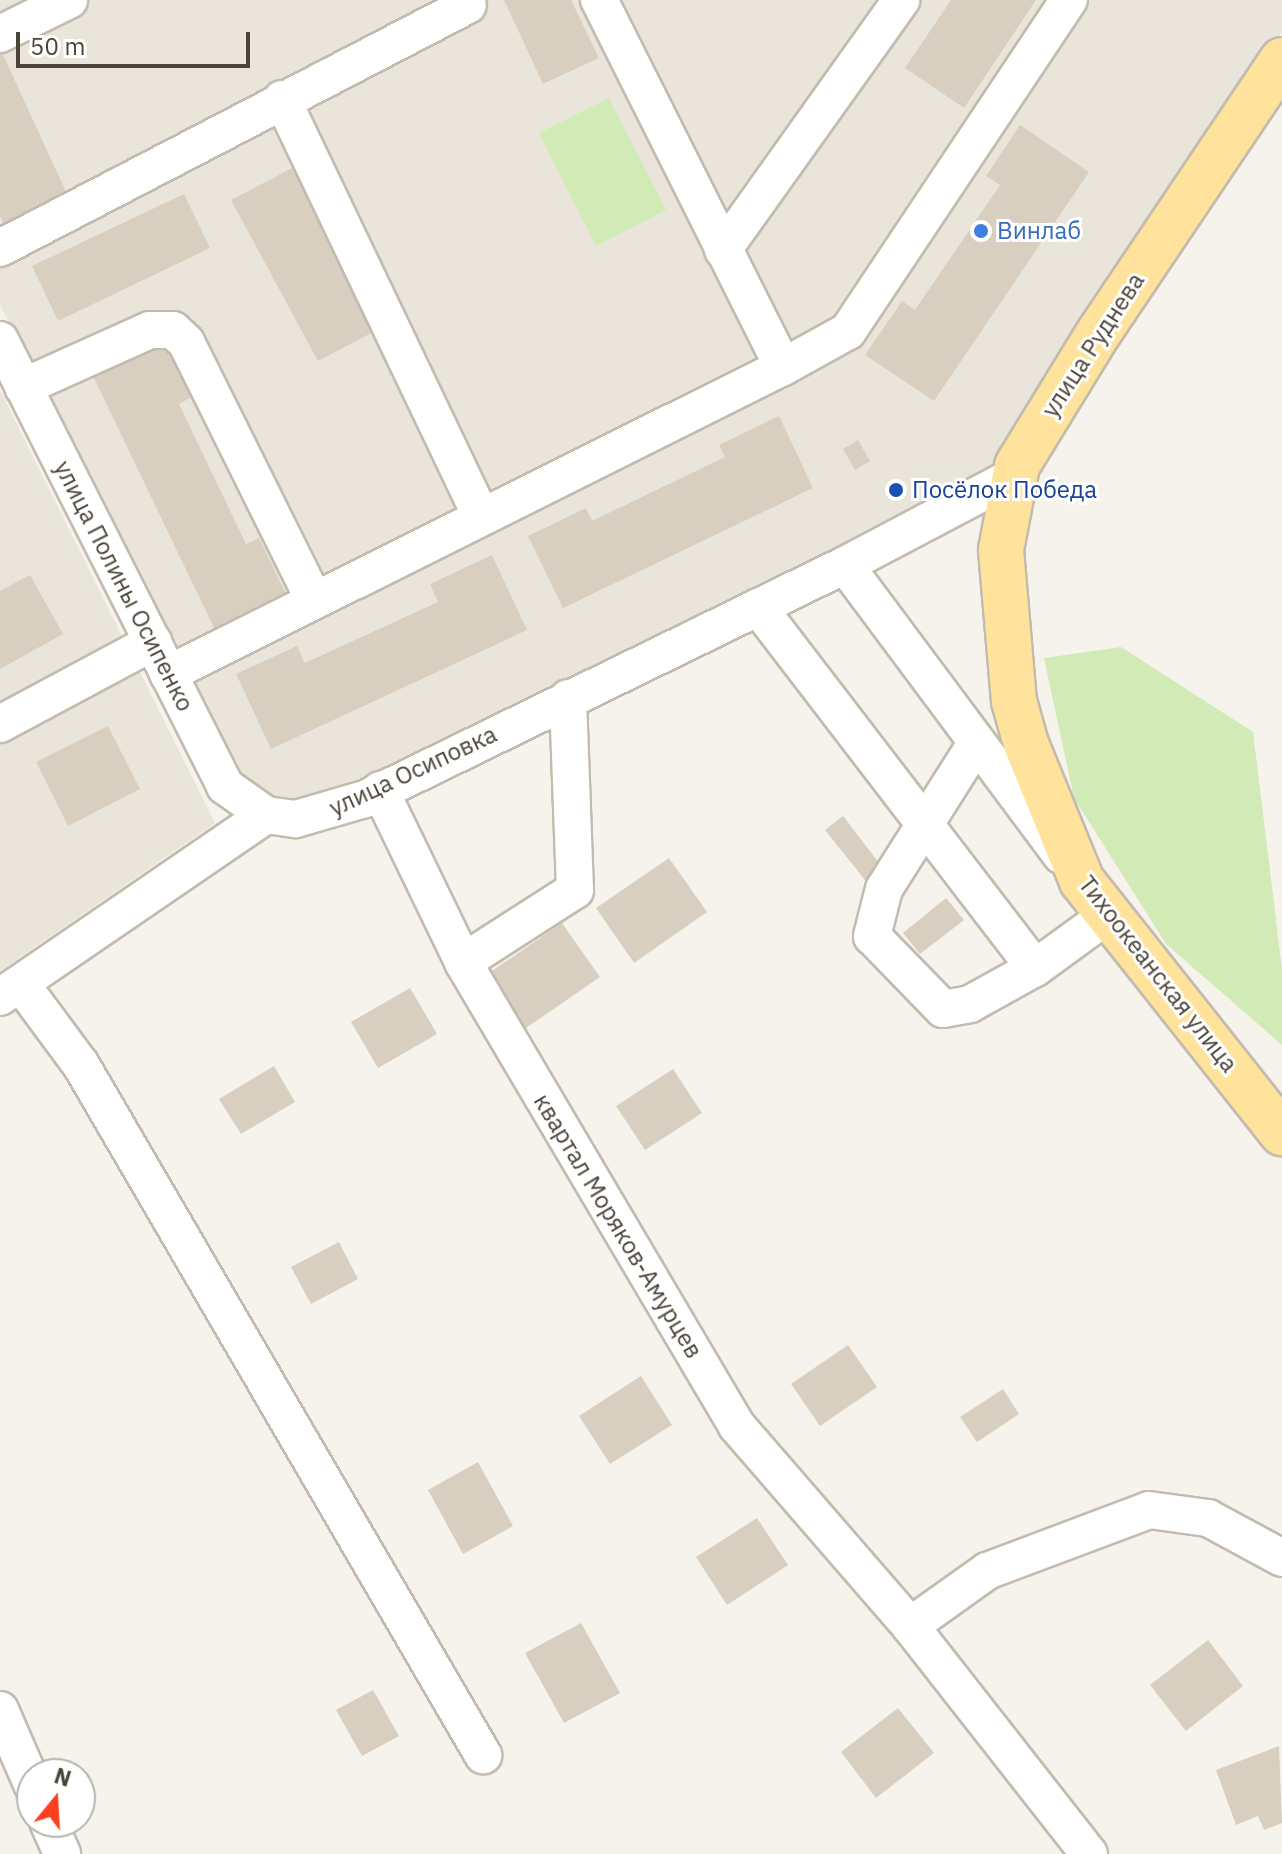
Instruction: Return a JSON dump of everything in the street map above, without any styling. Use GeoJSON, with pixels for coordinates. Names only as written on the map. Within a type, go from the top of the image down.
{"type":"FeatureCollection","features":[{"type":"Feature","properties":{"kind":"main road","name":"улица Руднева"},"geometry":{"type":"LineString","coordinates":[[1012,477],[1099,332],[1282,60]]}},
{"type":"Feature","properties":{"kind":"main road","name":"Тихоокеанская улица"},"geometry":{"type":"LineString","coordinates":[[1012,477],[1001,550],[1014,701],[1026,744],[1095,898],[1282,1133]]}},
{"type":"Feature","properties":{"kind":"street"},"geometry":{"type":"LineString","coordinates":[[0,34],[69,0]]}},
{"type":"Feature","properties":{"kind":"street"},"geometry":{"type":"LineString","coordinates":[[599,0],[783,367]]}},
{"type":"Feature","properties":{"kind":"street"},"geometry":{"type":"LineString","coordinates":[[723,250],[901,0]]}},
{"type":"Feature","properties":{"kind":"street"},"geometry":{"type":"LineString","coordinates":[[0,724],[314,600],[783,367],[848,331],[1069,0]]}},
{"type":"Feature","properties":{"kind":"street"},"geometry":{"type":"LineString","coordinates":[[0,248],[468,5]]}},
{"type":"Feature","properties":{"kind":"street"},"geometry":{"type":"LineString","coordinates":[[282,99],[480,515]]}},
{"type":"Feature","properties":{"kind":"street"},"geometry":{"type":"LineString","coordinates":[[23,387],[150,330],[173,330],[186,342],[314,600]]}},
{"type":"Feature","properties":{"kind":"street","name":"улица Полины Осипенко"},"geometry":{"type":"LineString","coordinates":[[0,340],[225,786],[266,815]]}},
{"type":"Feature","properties":{"kind":"street"},"geometry":{"type":"LineString","coordinates":[[975,745],[884,889],[872,936],[943,1009],[970,1004],[1035,968],[1095,898],[975,745],[845,565],[1012,477]]}},
{"type":"Feature","properties":{"kind":"street","name":"улица Осиповка"},"geometry":{"type":"LineString","coordinates":[[266,815],[296,819],[325,813],[380,790],[845,565]]}},
{"type":"Feature","properties":{"kind":"street"},"geometry":{"type":"LineString","coordinates":[[758,607],[1035,968]]}},
{"type":"Feature","properties":{"kind":"street"},"geometry":{"type":"LineString","coordinates":[[463,962],[575,890],[568,698]]}},
{"type":"Feature","properties":{"kind":"street","name":"квартал Моряков-Амурцев"},"geometry":{"type":"LineString","coordinates":[[380,790],[463,962],[737,1426],[910,1626],[1089,1854]]}},
{"type":"Feature","properties":{"kind":"street"},"geometry":{"type":"LineString","coordinates":[[266,815],[10,990],[81,1065],[483,1755]]}},
{"type":"Feature","properties":{"kind":"street"},"geometry":{"type":"LineString","coordinates":[[910,1626],[987,1571],[1149,1510],[1208,1518],[1272,1552]]}},
{"type":"Feature","properties":{"kind":"street"},"geometry":{"type":"LineString","coordinates":[[0,1710],[21,1758]]}},
{"type":"Feature","properties":{"kind":"shaded area"},"geometry":{"type":"Polygon","coordinates":[[[0,0],[1282,0],[1282,32],[994,478],[364,788],[259,811],[0,305],[0,0]]]}},
{"type":"Feature","properties":{"kind":"shaded area"},"geometry":{"type":"Polygon","coordinates":[[[0,390],[215,823],[0,971],[0,390]]]}},
{"type":"Feature","properties":{"kind":"green space"},"geometry":{"type":"Polygon","coordinates":[[[609,98],[666,210],[596,246],[539,133],[609,98]]]}},
{"type":"Feature","properties":{"kind":"green space"},"geometry":{"type":"Polygon","coordinates":[[[1121,647],[1253,732],[1282,969],[1282,1045],[1166,944],[1074,798],[1044,658],[1121,647]]]}},
{"type":"Feature","properties":{"kind":"building"},"geometry":{"type":"Polygon","coordinates":[[[504,0],[571,0],[599,58],[543,84],[504,0]]]}},
{"type":"Feature","properties":{"kind":"building"},"geometry":{"type":"Polygon","coordinates":[[[951,0],[1036,0],[964,108],[905,68],[951,0]]]}},
{"type":"Feature","properties":{"kind":"building"},"geometry":{"type":"Polygon","coordinates":[[[0,48],[72,205],[8,234],[0,216],[0,48]]]}},
{"type":"Feature","properties":{"kind":"building"},"geometry":{"type":"Polygon","coordinates":[[[1020,125],[1089,172],[934,401],[865,355],[902,301],[915,310],[1000,185],[986,176],[1020,125]]]}},
{"type":"Feature","properties":{"kind":"building"},"geometry":{"type":"Polygon","coordinates":[[[296,166],[383,327],[318,361],[231,200],[296,166]]]}},
{"type":"Feature","properties":{"kind":"building"},"geometry":{"type":"Polygon","coordinates":[[[184,194],[210,248],[58,321],[32,266],[184,194]]]}},
{"type":"Feature","properties":{"kind":"building"},"geometry":{"type":"Polygon","coordinates":[[[165,342],[192,397],[179,404],[246,544],[259,538],[287,596],[215,630],[93,376],[165,342]]]}},
{"type":"Feature","properties":{"kind":"building"},"geometry":{"type":"Polygon","coordinates":[[[779,416],[813,488],[563,608],[528,536],[586,508],[592,521],[725,457],[719,445],[779,416]]]}},
{"type":"Feature","properties":{"kind":"building"},"geometry":{"type":"Polygon","coordinates":[[[858,440],[870,461],[855,470],[843,449],[858,440]]]}},
{"type":"Feature","properties":{"kind":"building"},"geometry":{"type":"Polygon","coordinates":[[[492,555],[527,630],[271,749],[236,674],[297,646],[305,663],[438,602],[430,584],[492,555]]]}},
{"type":"Feature","properties":{"kind":"building"},"geometry":{"type":"Polygon","coordinates":[[[30,575],[63,634],[0,669],[0,591],[30,575]]]}},
{"type":"Feature","properties":{"kind":"building"},"geometry":{"type":"Polygon","coordinates":[[[108,726],[140,789],[68,826],[36,762],[108,726]]]}},
{"type":"Feature","properties":{"kind":"building"},"geometry":{"type":"Polygon","coordinates":[[[843,816],[886,872],[869,885],[825,830],[843,816]]]}},
{"type":"Feature","properties":{"kind":"building"},"geometry":{"type":"Polygon","coordinates":[[[669,858],[707,912],[634,963],[596,908],[669,858]]]}},
{"type":"Feature","properties":{"kind":"building"},"geometry":{"type":"Polygon","coordinates":[[[946,898],[964,920],[920,954],[903,933],[946,898]]]}},
{"type":"Feature","properties":{"kind":"building"},"geometry":{"type":"Polygon","coordinates":[[[562,923],[600,977],[526,1028],[489,973],[562,923]]]}},
{"type":"Feature","properties":{"kind":"building"},"geometry":{"type":"Polygon","coordinates":[[[410,988],[437,1034],[378,1068],[351,1022],[410,988]]]}},
{"type":"Feature","properties":{"kind":"building"},"geometry":{"type":"Polygon","coordinates":[[[274,1066],[295,1102],[241,1134],[219,1099],[274,1066]]]}},
{"type":"Feature","properties":{"kind":"building"},"geometry":{"type":"Polygon","coordinates":[[[673,1069],[702,1113],[645,1150],[616,1106],[673,1069]]]}},
{"type":"Feature","properties":{"kind":"building"},"geometry":{"type":"Polygon","coordinates":[[[339,1242],[358,1279],[311,1304],[291,1267],[339,1242]]]}},
{"type":"Feature","properties":{"kind":"building"},"geometry":{"type":"Polygon","coordinates":[[[848,1345],[877,1387],[820,1426],[791,1384],[848,1345]]]}},
{"type":"Feature","properties":{"kind":"building"},"geometry":{"type":"Polygon","coordinates":[[[641,1376],[672,1425],[610,1464],[579,1416],[641,1376]]]}},
{"type":"Feature","properties":{"kind":"building"},"geometry":{"type":"Polygon","coordinates":[[[1003,1389],[1019,1414],[977,1442],[960,1417],[1003,1389]]]}},
{"type":"Feature","properties":{"kind":"building"},"geometry":{"type":"Polygon","coordinates":[[[478,1462],[513,1526],[463,1554],[428,1490],[478,1462]]]}},
{"type":"Feature","properties":{"kind":"building"},"geometry":{"type":"Polygon","coordinates":[[[757,1518],[788,1565],[727,1605],[696,1557],[757,1518]]]}},
{"type":"Feature","properties":{"kind":"building"},"geometry":{"type":"Polygon","coordinates":[[[581,1623],[620,1693],[564,1723],[525,1653],[581,1623]]]}},
{"type":"Feature","properties":{"kind":"building"},"geometry":{"type":"Polygon","coordinates":[[[1208,1640],[1243,1686],[1186,1731],[1150,1685],[1208,1640]]]}},
{"type":"Feature","properties":{"kind":"building"},"geometry":{"type":"Polygon","coordinates":[[[373,1690],[399,1736],[362,1756],[336,1710],[373,1690]]]}},
{"type":"Feature","properties":{"kind":"building"},"geometry":{"type":"Polygon","coordinates":[[[898,1708],[934,1753],[876,1798],[841,1752],[898,1708]]]}},
{"type":"Feature","properties":{"kind":"building"},"geometry":{"type":"Polygon","coordinates":[[[1279,1746],[1282,1823],[1264,1830],[1258,1816],[1236,1825],[1216,1770],[1279,1746]]]}},
{"type":"Feature","properties":{"kind":"place","name":"Винлаб"},"geometry":{"type":"Point","coordinates":[981,231]}},
{"type":"Feature","properties":{"kind":"place","name":"Посёлок Победа"},"geometry":{"type":"Point","coordinates":[896,490]}}]}
